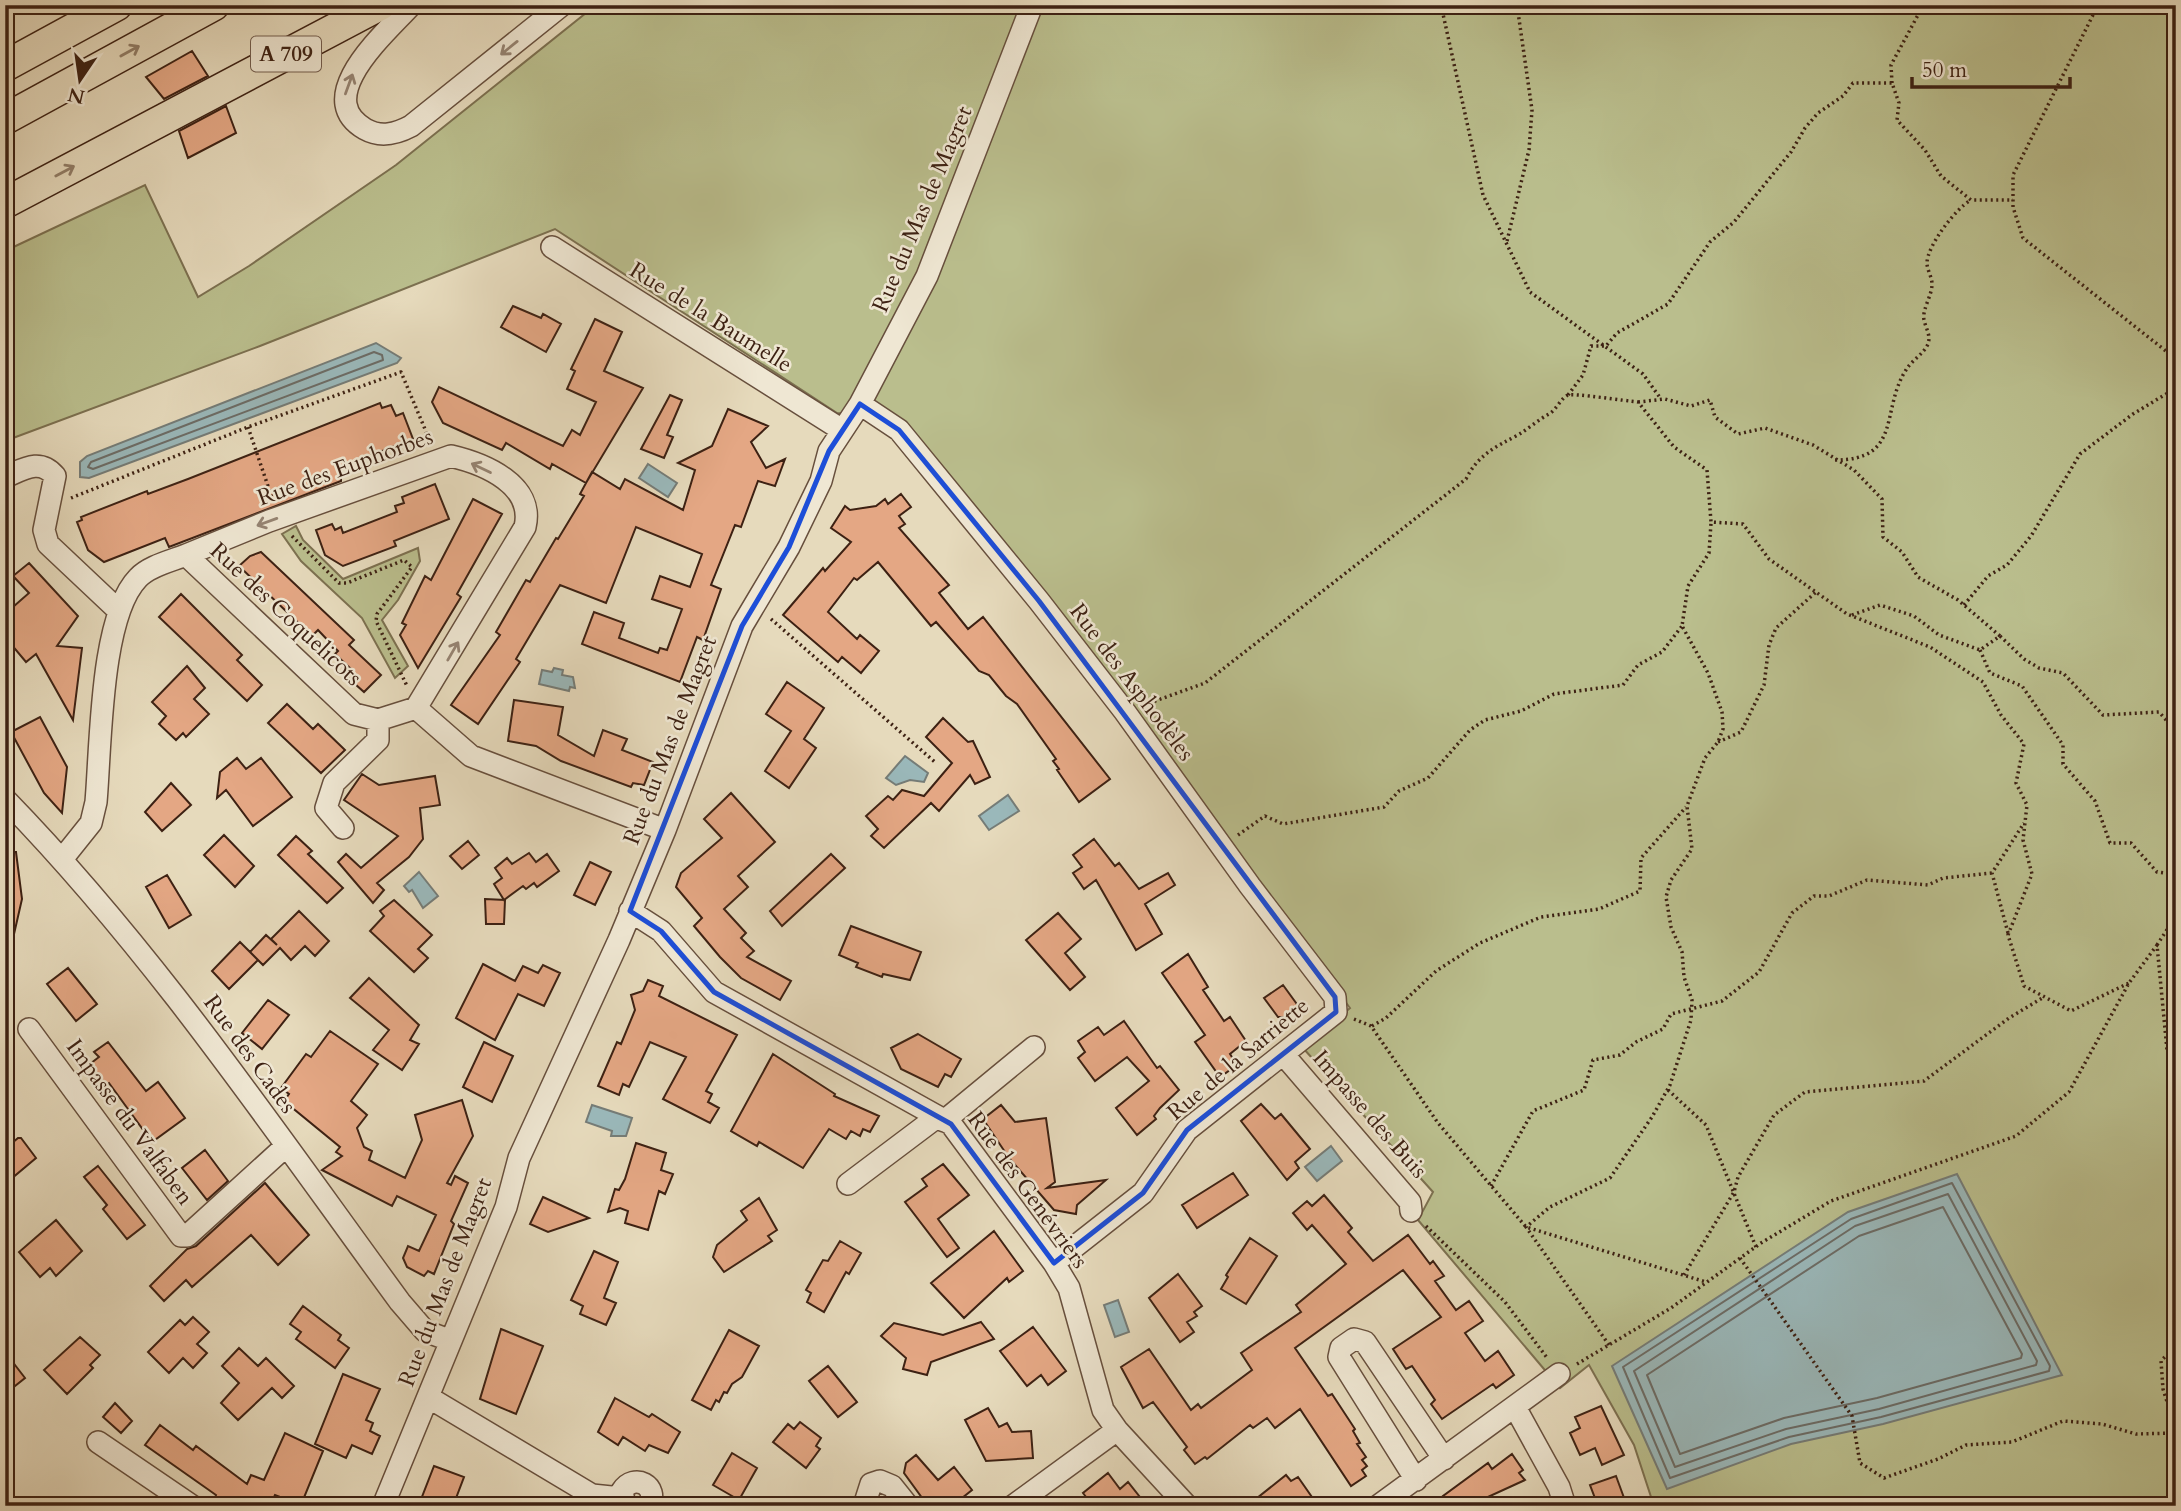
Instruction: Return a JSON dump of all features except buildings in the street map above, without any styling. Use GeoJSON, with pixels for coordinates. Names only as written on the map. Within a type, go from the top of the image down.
{"type":"FeatureCollection","features":[{"type":"Feature","properties":{"kind":"highway"},"geometry":{"type":"LineString","coordinates":[[5,66],[117,5]]}},
{"type":"Feature","properties":{"kind":"highway"},"geometry":{"type":"LineString","coordinates":[[5,119],[214,5]]}},
{"type":"Feature","properties":{"kind":"highway","name":"A 709"},"geometry":{"type":"LineString","coordinates":[[5,203],[380,5]]}},
{"type":"Feature","properties":{"kind":"street"},"geometry":{"type":"LineString","coordinates":[[411,5],[350,77],[346,88],[346,105],[350,113],[355,121],[370,131],[392,134],[411,125],[562,5]]}},
{"type":"Feature","properties":{"kind":"street","name":"Rue du Mas de Magret"},"geometry":{"type":"LineString","coordinates":[[383,1506],[449,1340],[506,1207],[519,1158],[556,1074],[582,1027],[665,830],[742,626],[789,547],[821,481],[830,451],[860,404],[927,276],[1032,5]]}},
{"type":"Feature","properties":{"kind":"street","name":"Rue de la Baumelle"},"geometry":{"type":"LineString","coordinates":[[552,247],[842,430]]}},
{"type":"Feature","properties":{"kind":"street","name":"Rue des Asphodèles"},"geometry":{"type":"LineString","coordinates":[[860,404],[899,429],[1125,712],[1223,849],[1335,997],[1336,1012]]}},
{"type":"Feature","properties":{"kind":"street","name":"Rue des Euphorbes"},"geometry":{"type":"LineString","coordinates":[[187,555],[451,456],[463,459],[514,484],[528,515],[525,527],[418,704]]}},
{"type":"Feature","properties":{"kind":"street"},"geometry":{"type":"LineString","coordinates":[[5,477],[35,464],[48,467],[55,476],[44,530],[48,544],[118,610]]}},
{"type":"Feature","properties":{"kind":"street","name":"Rue des Coquelicots"},"geometry":{"type":"LineString","coordinates":[[62,858],[91,823],[96,802],[108,652],[118,610],[138,577],[187,555],[354,714],[378,720]]}},
{"type":"Feature","properties":{"kind":"street"},"geometry":{"type":"LineString","coordinates":[[343,828],[326,807],[334,783],[378,740],[378,720],[418,704],[471,756],[665,830]]}},
{"type":"Feature","properties":{"kind":"street","name":"Rue des Cades"},"geometry":{"type":"LineString","coordinates":[[5,799],[62,858],[138,946],[405,1308],[425,1331],[449,1340]]}},
{"type":"Feature","properties":{"kind":"street","name":"Rue des Genévriers"},"geometry":{"type":"LineString","coordinates":[[630,911],[662,931],[714,992],[951,1124],[1054,1263],[1069,1288],[1103,1410],[1116,1430],[1187,1506]]}},
{"type":"Feature","properties":{"kind":"street","name":"Rue de la Sarriette"},"geometry":{"type":"LineString","coordinates":[[1054,1263],[1143,1193],[1187,1130],[1336,1012]]}},
{"type":"Feature","properties":{"kind":"street","name":"Impasse du Valfaben"},"geometry":{"type":"LineString","coordinates":[[29,1029],[181,1236],[187,1236],[286,1146]]}},
{"type":"Feature","properties":{"kind":"street","name":"Rue des Genévriers"},"geometry":{"type":"LineString","coordinates":[[848,1184],[941,1119],[1034,1047]]}},
{"type":"Feature","properties":{"kind":"street","name":"Impasse des Buis"},"geometry":{"type":"LineString","coordinates":[[1283,1054],[1410,1202],[1411,1211]]}},
{"type":"Feature","properties":{"kind":"street"},"geometry":{"type":"LineString","coordinates":[[1416,1480],[1339,1357],[1341,1348],[1354,1339],[1365,1342],[1444,1459]]}},
{"type":"Feature","properties":{"kind":"street"},"geometry":{"type":"LineString","coordinates":[[1378,1506],[1559,1374]]}},
{"type":"Feature","properties":{"kind":"street"},"geometry":{"type":"LineString","coordinates":[[428,1397],[592,1495],[623,1502],[626,1486],[639,1481],[650,1488],[652,1495],[649,1506]]}},
{"type":"Feature","properties":{"kind":"street"},"geometry":{"type":"LineString","coordinates":[[1516,1407],[1559,1487],[1565,1506]]}},
{"type":"Feature","properties":{"kind":"street"},"geometry":{"type":"LineString","coordinates":[[1013,1506],[1116,1430]]}},
{"type":"Feature","properties":{"kind":"street"},"geometry":{"type":"LineString","coordinates":[[98,1442],[192,1506]]}},
{"type":"Feature","properties":{"kind":"street"},"geometry":{"type":"LineString","coordinates":[[864,1506],[871,1484],[880,1481],[892,1486],[908,1506]]}},
{"type":"Feature","properties":{"kind":"path"},"geometry":{"type":"LineString","coordinates":[[1441,5],[1483,195],[1530,292],[1643,374],[1661,400]]}},
{"type":"Feature","properties":{"kind":"path"},"geometry":{"type":"LineString","coordinates":[[1506,243],[1529,150],[1532,110],[1517,5]]}},
{"type":"Feature","properties":{"kind":"path"},"geometry":{"type":"LineString","coordinates":[[1912,5],[1918,15],[1891,65],[1892,83],[1899,103],[1898,120],[1925,150],[1941,176],[1971,200]]}},
{"type":"Feature","properties":{"kind":"path"},"geometry":{"type":"LineString","coordinates":[[2098,5],[2013,175],[2013,200],[2023,238],[2176,359]]}},
{"type":"Feature","properties":{"kind":"path"},"geometry":{"type":"LineString","coordinates":[[1125,712],[1205,683],[1466,479],[1473,465],[1495,444],[1518,434],[1552,412],[1583,375],[1591,346],[1606,346],[1617,333],[1668,304],[1710,242],[1734,222],[1818,113],[1833,106],[1853,83],[1892,83]]}},
{"type":"Feature","properties":{"kind":"path"},"geometry":{"type":"LineString","coordinates":[[1835,460],[1854,460],[1871,453],[1888,431],[1906,370],[1928,345],[1929,331],[1924,318],[1932,284],[1927,263],[1932,242],[1946,229],[1961,205],[1971,200],[2013,200]]}},
{"type":"Feature","properties":{"kind":"path"},"geometry":{"type":"LineString","coordinates":[[49,507],[248,427],[401,372],[436,460]]}},
{"type":"Feature","properties":{"kind":"path"},"geometry":{"type":"LineString","coordinates":[[1964,605],[1988,576],[2007,565],[2031,536],[2080,454],[2133,414],[2176,388]]}},
{"type":"Feature","properties":{"kind":"path"},"geometry":{"type":"LineString","coordinates":[[1568,395],[1579,393],[1605,400],[1638,402],[1661,400],[1691,406],[1710,400],[1715,417],[1738,434],[1765,428],[1813,445],[1854,470],[1882,499],[1883,537],[1902,552],[1918,578],[1964,605],[2024,659],[2039,668],[2063,673],[2103,715],[2159,712],[2176,731]]}},
{"type":"Feature","properties":{"kind":"path"},"geometry":{"type":"LineString","coordinates":[[1223,849],[1248,825],[1265,816],[1283,824],[1384,807],[1399,791],[1428,778],[1470,730],[1485,720],[1521,710],[1554,694],[1623,685],[1639,665],[1662,652],[1682,626],[1688,586],[1709,553],[1711,522],[1707,470],[1674,447],[1638,402]]}},
{"type":"Feature","properties":{"kind":"path"},"geometry":{"type":"LineString","coordinates":[[248,427],[280,518],[300,547],[339,583],[347,583],[404,560],[410,563],[412,567],[377,614],[376,621],[401,679],[418,704]]}},
{"type":"Feature","properties":{"kind":"path"},"geometry":{"type":"LineString","coordinates":[[1711,522],[1743,524],[1769,559],[1850,615],[1930,647],[1983,682],[2001,715],[2024,744],[2016,783],[2027,805],[2023,840],[2032,874],[2008,935]]}},
{"type":"Feature","properties":{"kind":"path"},"geometry":{"type":"LineString","coordinates":[[1718,742],[1741,732],[1764,685],[1769,645],[1776,628],[1816,592]]}},
{"type":"Feature","properties":{"kind":"path"},"geometry":{"type":"LineString","coordinates":[[755,605],[936,763]]}},
{"type":"Feature","properties":{"kind":"path"},"geometry":{"type":"LineString","coordinates":[[1850,615],[1880,605],[1914,616],[1939,635],[1980,650],[1990,673],[2022,686],[2063,745],[2063,764],[2095,801],[2110,842],[2131,843],[2157,872],[2176,877]]}},
{"type":"Feature","properties":{"kind":"path"},"geometry":{"type":"LineString","coordinates":[[1371,1026],[1387,1018],[1436,971],[1480,943],[1541,917],[1599,909],[1640,891],[1640,858],[1687,806],[1704,758],[1718,742],[1723,729],[1721,712],[1702,662],[1682,626]]}},
{"type":"Feature","properties":{"kind":"path"},"geometry":{"type":"LineString","coordinates":[[1980,650],[2000,636]]}},
{"type":"Feature","properties":{"kind":"path"},"geometry":{"type":"LineString","coordinates":[[1526,1227],[1550,1208],[1610,1178],[1652,1117],[1682,1051],[1692,1006],[1666,897],[1671,880],[1692,849],[1687,806]]}},
{"type":"Feature","properties":{"kind":"path"},"geometry":{"type":"LineString","coordinates":[[2025,821],[1992,873],[2024,986],[2071,1011],[2129,983]]}},
{"type":"Feature","properties":{"kind":"path"},"geometry":{"type":"LineString","coordinates":[[1491,1186],[1533,1111],[1584,1090],[1593,1060],[1620,1055],[1636,1042],[1663,1029],[1671,1014],[1692,1006],[1721,1001],[1759,972],[1792,913],[1814,896],[1829,896],[1867,880],[1928,885],[1943,878],[1992,873]]}},
{"type":"Feature","properties":{"kind":"path"},"geometry":{"type":"LineString","coordinates":[[1411,1211],[1504,1303],[1559,1374],[1609,1345],[1756,1247],[1831,1201],[2016,1136],[2069,1092],[2129,983],[2176,916]]}},
{"type":"Feature","properties":{"kind":"path"},"geometry":{"type":"LineString","coordinates":[[2157,945],[2167,1050],[2176,1092]]}},
{"type":"Feature","properties":{"kind":"path"},"geometry":{"type":"LineString","coordinates":[[1685,1275],[1734,1192],[1738,1177],[1774,1115],[1805,1091],[1924,1081],[2009,1018],[2044,997]]}},
{"type":"Feature","properties":{"kind":"path"},"geometry":{"type":"LineString","coordinates":[[1336,1012],[1371,1026],[1438,1123],[1526,1227],[1609,1345]]}},
{"type":"Feature","properties":{"kind":"path"},"geometry":{"type":"LineString","coordinates":[[1667,1089],[1706,1125],[1756,1247]]}},
{"type":"Feature","properties":{"kind":"path"},"geometry":{"type":"LineString","coordinates":[[1526,1227],[1706,1282]]}},
{"type":"Feature","properties":{"kind":"path"},"geometry":{"type":"LineString","coordinates":[[1740,1258],[1852,1416],[1860,1463],[1884,1478],[1938,1459],[1966,1445],[2012,1442],[2063,1421],[2102,1424],[2136,1434],[2176,1432],[2163,1389],[2161,1361],[2176,1345]]}},
{"type":"Feature","properties":{"kind":"highlighted area"},"geometry":{"type":"Polygon","coordinates":[[[860,404],[899,430],[1039,601],[1335,997],[1336,1012],[1187,1130],[1143,1193],[1054,1263],[951,1124],[714,992],[661,931],[630,911],[742,626],[789,547],[829,451],[860,404]]]}},
{"type":"Feature","properties":{"kind":"green space"},"geometry":{"type":"Polygon","coordinates":[[[596,5],[2176,5],[2176,1506],[1654,1506],[1634,1445],[1589,1365],[1560,1388],[1418,1220],[1433,1192],[1303,1048],[1350,1008],[1078,639],[895,416],[837,413],[555,229],[260,346],[5,441],[5,251],[145,185],[198,297],[249,266],[396,165],[596,5]]]}},
{"type":"Feature","properties":{"kind":"green space"},"geometry":{"type":"Polygon","coordinates":[[[296,526],[303,540],[343,579],[418,548],[420,561],[398,600],[382,620],[408,666],[395,678],[362,618],[301,561],[282,534],[296,526]]]}},
{"type":"Feature","properties":{"kind":"water"},"geometry":{"type":"Polygon","coordinates":[[[376,343],[401,358],[397,363],[89,478],[80,477],[80,462],[87,456],[376,343]]]}},
{"type":"Feature","properties":{"kind":"water"},"geometry":{"type":"Polygon","coordinates":[[[648,464],[677,483],[668,497],[639,478],[648,464]]]}},
{"type":"Feature","properties":{"kind":"water"},"geometry":{"type":"Polygon","coordinates":[[[554,668],[563,670],[562,675],[573,677],[575,688],[570,687],[569,691],[539,684],[542,670],[552,672],[554,668]]]}},
{"type":"Feature","properties":{"kind":"water"},"geometry":{"type":"Polygon","coordinates":[[[905,756],[928,773],[924,782],[910,780],[896,785],[886,778],[905,756]]]}},
{"type":"Feature","properties":{"kind":"water"},"geometry":{"type":"Polygon","coordinates":[[[1008,795],[1019,811],[989,830],[979,816],[1008,795]]]}},
{"type":"Feature","properties":{"kind":"water"},"geometry":{"type":"Polygon","coordinates":[[[419,872],[438,896],[423,908],[412,890],[409,892],[404,886],[419,872]]]}},
{"type":"Feature","properties":{"kind":"water"},"geometry":{"type":"Polygon","coordinates":[[[592,1105],[632,1118],[626,1136],[611,1136],[612,1131],[586,1122],[592,1105]]]}},
{"type":"Feature","properties":{"kind":"water"},"geometry":{"type":"Polygon","coordinates":[[[1331,1146],[1342,1161],[1317,1181],[1305,1167],[1331,1146]]]}},
{"type":"Feature","properties":{"kind":"water"},"geometry":{"type":"Polygon","coordinates":[[[1957,1174],[2062,1375],[1883,1424],[1791,1444],[1667,1489],[1612,1366],[1848,1212],[1957,1174]]]}},
{"type":"Feature","properties":{"kind":"water"},"geometry":{"type":"Polygon","coordinates":[[[1118,1300],[1129,1332],[1115,1337],[1104,1305],[1118,1300]]]}}]}
